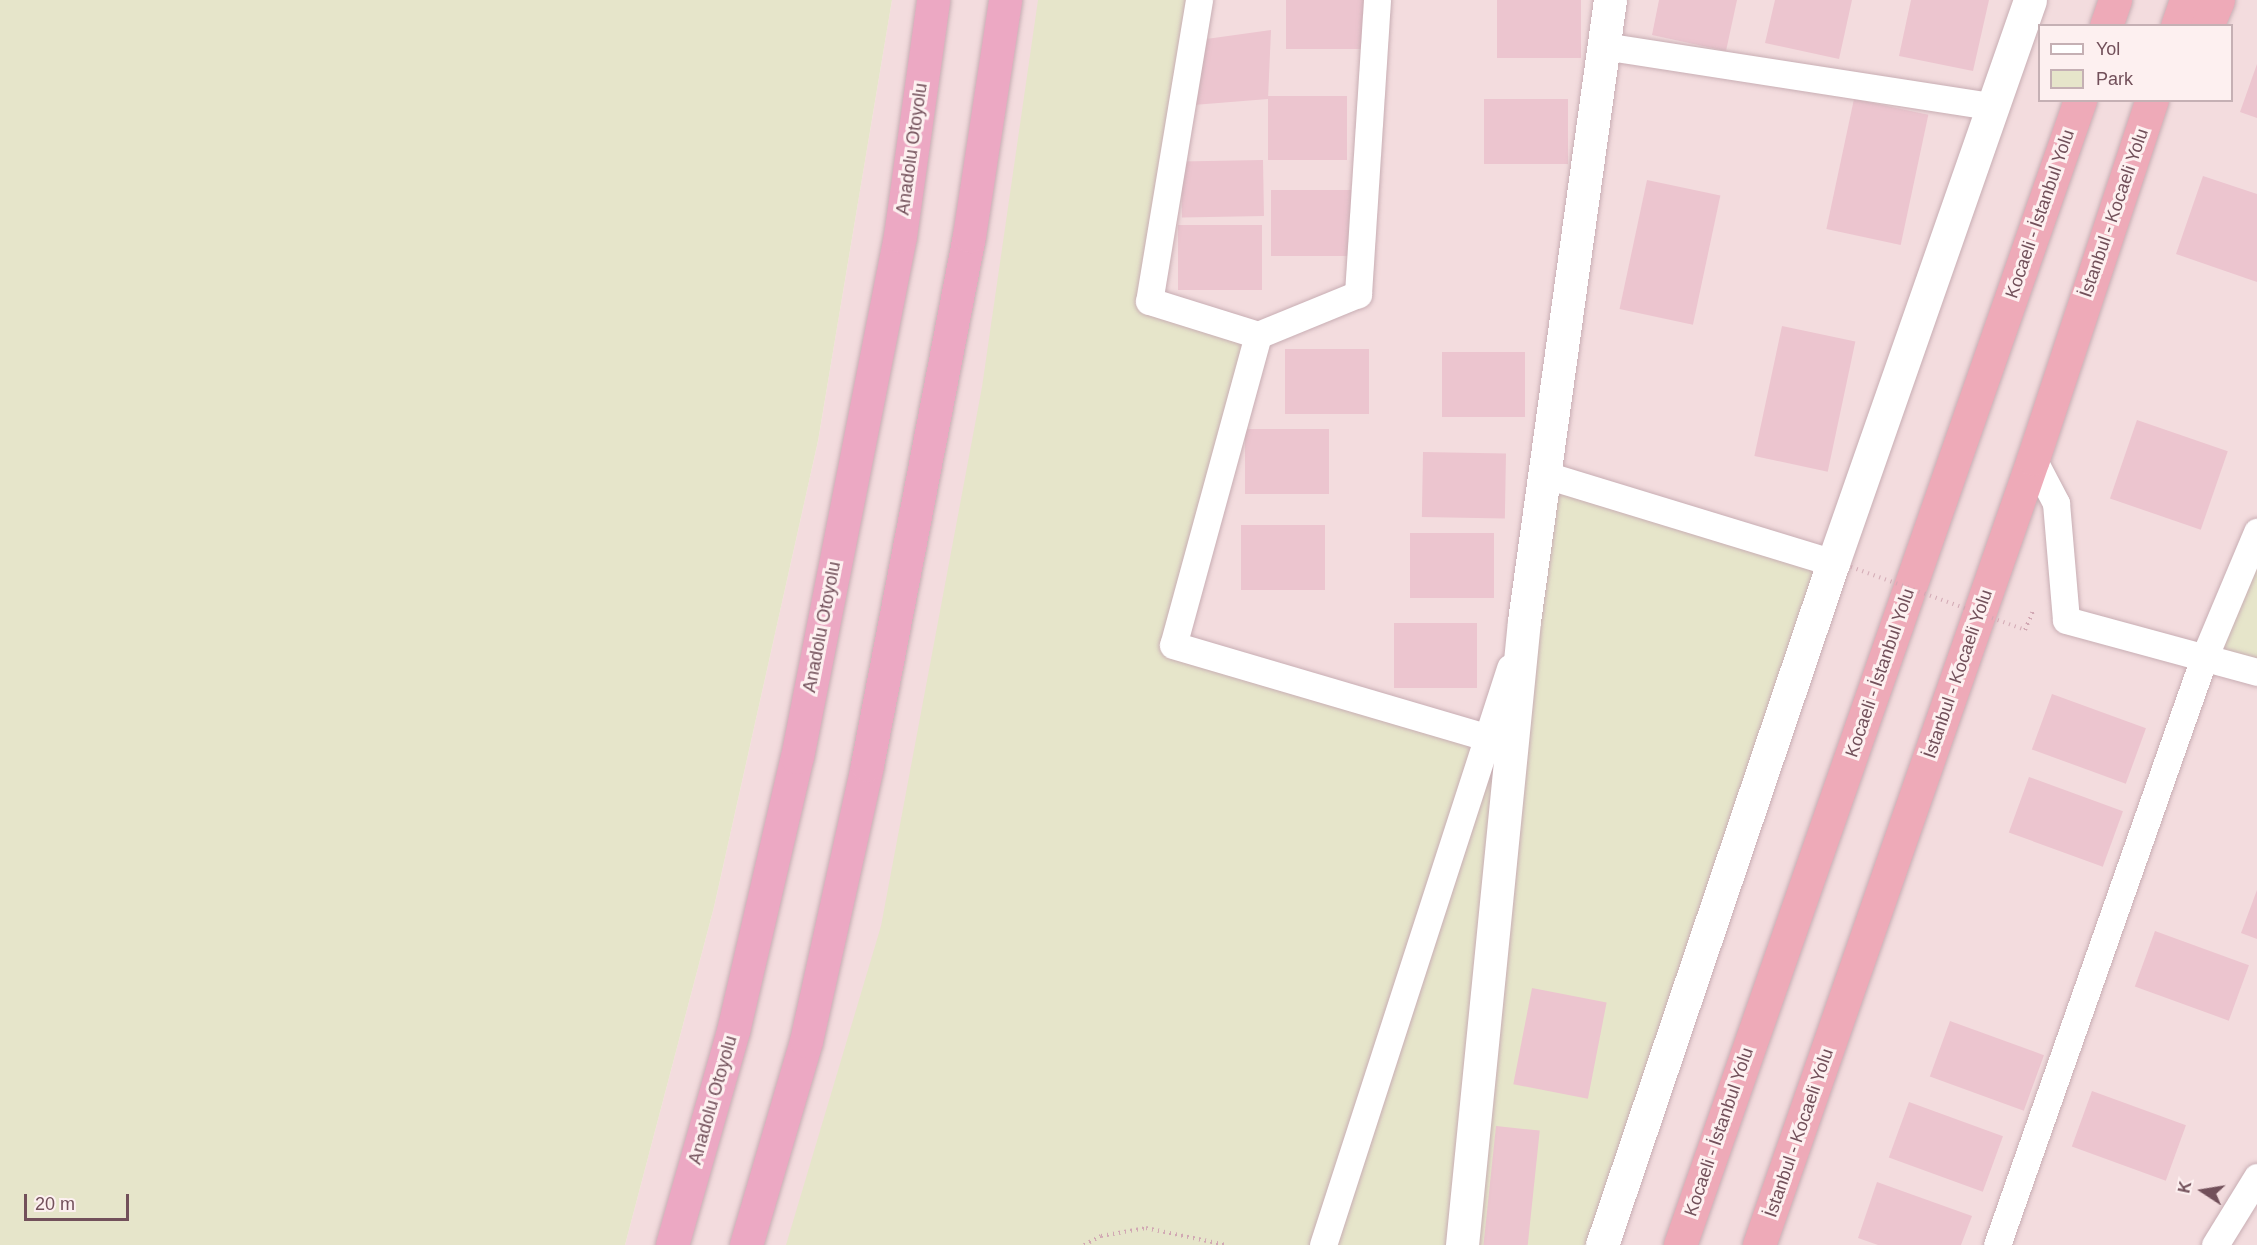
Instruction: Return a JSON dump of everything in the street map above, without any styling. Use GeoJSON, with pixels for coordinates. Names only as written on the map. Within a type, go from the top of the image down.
{"type":"FeatureCollection","features":[{"type":"Feature","properties":{"kind":"highway","name":"Anadolu Otoyolu"},"geometry":{"type":"LineString","coordinates":[[672,1245],[733,1031],[797,757],[900,237],[933,0]]}},
{"type":"Feature","properties":{"kind":"highway"},"geometry":{"type":"LineString","coordinates":[[746,1245],[806,1041],[867,765],[969,236],[1005,0]]}},
{"type":"Feature","properties":{"kind":"highway"},"geometry":{"type":"LineString","coordinates":[[2107,24],[2115,0]]}},
{"type":"Feature","properties":{"kind":"highway"},"geometry":{"type":"LineString","coordinates":[[2178,24],[2186,0]]}},
{"type":"Feature","properties":{"kind":"highway"},"geometry":{"type":"LineString","coordinates":[[2208,24],[2218,0]]}},
{"type":"Feature","properties":{"kind":"highway","name":"Kocaeli - İstanbul Yolu"},"geometry":{"type":"LineString","coordinates":[[1680,1245],[2079,102]]}},
{"type":"Feature","properties":{"kind":"highway","name":"İstanbul - Kocaeli Yolu"},"geometry":{"type":"LineString","coordinates":[[1760,1245],[2033,459],[2151,102]]}},
{"type":"Feature","properties":{"kind":"highway"},"geometry":{"type":"LineString","coordinates":[[2094,274],[2172,102]]}},
{"type":"Feature","properties":{"kind":"main road"},"geometry":{"type":"LineString","coordinates":[[1462,1245],[1524,621],[1610,0]]}},
{"type":"Feature","properties":{"kind":"main road"},"geometry":{"type":"LineString","coordinates":[[1602,1245],[1842,565],[1990,106],[2030,0]]}},
{"type":"Feature","properties":{"kind":"street"},"geometry":{"type":"LineString","coordinates":[[1198,0],[1149,301],[1258,335],[1358,294],[1377,0]]}},
{"type":"Feature","properties":{"kind":"street"},"geometry":{"type":"LineString","coordinates":[[1603,46],[1990,106]]}},
{"type":"Feature","properties":{"kind":"street"},"geometry":{"type":"LineString","coordinates":[[1258,335],[1173,645],[1488,738]]}},
{"type":"Feature","properties":{"kind":"street"},"geometry":{"type":"LineString","coordinates":[[2033,459],[2056,503],[2066,620],[2257,672]]}},
{"type":"Feature","properties":{"kind":"street"},"geometry":{"type":"LineString","coordinates":[[1546,475],[1842,565]]}},
{"type":"Feature","properties":{"kind":"street"},"geometry":{"type":"LineString","coordinates":[[1997,1245],[2204,658],[2257,532]]}},
{"type":"Feature","properties":{"kind":"street"},"geometry":{"type":"LineString","coordinates":[[1323,1245],[1524,621]]}},
{"type":"Feature","properties":{"kind":"street"},"geometry":{"type":"LineString","coordinates":[[2215,1245],[2257,1178]]}},
{"type":"Feature","properties":{"kind":"path"},"geometry":{"type":"LineString","coordinates":[[1842,565],[2025,630]]}},
{"type":"Feature","properties":{"kind":"path"},"geometry":{"type":"LineString","coordinates":[[1084,1245],[1101,1236],[1146,1228],[1226,1245]]}},
{"type":"Feature","properties":{"kind":"shaded area"},"geometry":{"type":"Polygon","coordinates":[[[892,0],[2257,0],[2257,1245],[625,1245],[714,907],[818,441],[892,0]]]}},
{"type":"Feature","properties":{"kind":"green space"},"geometry":{"type":"Polygon","coordinates":[[[0,0],[892,0],[818,441],[714,907],[625,1245],[0,1245],[0,0]]]}},
{"type":"Feature","properties":{"kind":"green space"},"geometry":{"type":"Polygon","coordinates":[[[1038,0],[1199,0],[1149,300],[1258,335],[1173,646],[1488,738],[1546,475],[1833,563],[1602,1245],[786,1245],[881,926],[982,387],[1038,0]]]}},
{"type":"Feature","properties":{"kind":"green space"},"geometry":{"type":"Polygon","coordinates":[[[2257,532],[2257,672],[2204,658],[2257,532]]]}},
{"type":"Feature","properties":{"kind":"building"},"geometry":{"type":"Polygon","coordinates":[[[1286,0],[1369,0],[1369,49],[1286,49],[1286,0]]]}},
{"type":"Feature","properties":{"kind":"building"},"geometry":{"type":"Polygon","coordinates":[[[1497,0],[1581,0],[1581,58],[1497,58],[1497,0]]]}},
{"type":"Feature","properties":{"kind":"building"},"geometry":{"type":"Polygon","coordinates":[[[1659,0],[1737,0],[1726,51],[1652,35],[1659,0]]]}},
{"type":"Feature","properties":{"kind":"building"},"geometry":{"type":"Polygon","coordinates":[[[1775,0],[1852,0],[1839,59],[1765,43],[1775,0]]]}},
{"type":"Feature","properties":{"kind":"building"},"geometry":{"type":"Polygon","coordinates":[[[1911,0],[1989,0],[1973,71],[1899,56],[1911,0]]]}},
{"type":"Feature","properties":{"kind":"building"},"geometry":{"type":"Polygon","coordinates":[[[1271,30],[1268,99],[1181,106],[1192,41],[1271,30]]]}},
{"type":"Feature","properties":{"kind":"building"},"geometry":{"type":"Polygon","coordinates":[[[2257,64],[2257,118],[2240,112],[2257,64]]]}},
{"type":"Feature","properties":{"kind":"building"},"geometry":{"type":"Polygon","coordinates":[[[1268,96],[1347,96],[1347,160],[1268,160],[1268,96]]]}},
{"type":"Feature","properties":{"kind":"building"},"geometry":{"type":"Polygon","coordinates":[[[1484,99],[1568,99],[1568,164],[1484,164],[1484,99]]]}},
{"type":"Feature","properties":{"kind":"building"},"geometry":{"type":"Polygon","coordinates":[[[1854,99],[1928,115],[1901,245],[1826,229],[1854,99]]]}},
{"type":"Feature","properties":{"kind":"building"},"geometry":{"type":"Polygon","coordinates":[[[1263,160],[1264,216],[1182,217],[1181,161],[1263,160]]]}},
{"type":"Feature","properties":{"kind":"building"},"geometry":{"type":"Polygon","coordinates":[[[2203,176],[2257,194],[2257,282],[2176,254],[2203,176]]]}},
{"type":"Feature","properties":{"kind":"building"},"geometry":{"type":"Polygon","coordinates":[[[1647,180],[1720,196],[1693,325],[1620,309],[1647,180]]]}},
{"type":"Feature","properties":{"kind":"building"},"geometry":{"type":"Polygon","coordinates":[[[1271,190],[1354,190],[1354,256],[1271,256],[1271,190]]]}},
{"type":"Feature","properties":{"kind":"building"},"geometry":{"type":"Polygon","coordinates":[[[1178,225],[1262,225],[1262,290],[1178,290],[1178,225]]]}},
{"type":"Feature","properties":{"kind":"building"},"geometry":{"type":"Polygon","coordinates":[[[1782,326],[1855,342],[1828,472],[1754,456],[1782,326]]]}},
{"type":"Feature","properties":{"kind":"building"},"geometry":{"type":"Polygon","coordinates":[[[1285,349],[1369,349],[1369,414],[1285,414],[1285,349]]]}},
{"type":"Feature","properties":{"kind":"building"},"geometry":{"type":"Polygon","coordinates":[[[1442,352],[1525,352],[1525,417],[1442,417],[1442,352]]]}},
{"type":"Feature","properties":{"kind":"building"},"geometry":{"type":"Polygon","coordinates":[[[2137,420],[2228,451],[2201,530],[2110,498],[2137,420]]]}},
{"type":"Feature","properties":{"kind":"building"},"geometry":{"type":"Polygon","coordinates":[[[1245,429],[1329,429],[1329,494],[1245,494],[1245,429]]]}},
{"type":"Feature","properties":{"kind":"building"},"geometry":{"type":"Polygon","coordinates":[[[1423,452],[1506,453],[1505,518],[1422,517],[1423,452]]]}},
{"type":"Feature","properties":{"kind":"building"},"geometry":{"type":"Polygon","coordinates":[[[1241,525],[1325,525],[1325,590],[1241,590],[1241,525]]]}},
{"type":"Feature","properties":{"kind":"building"},"geometry":{"type":"Polygon","coordinates":[[[1410,533],[1494,533],[1494,598],[1410,598],[1410,533]]]}},
{"type":"Feature","properties":{"kind":"building"},"geometry":{"type":"Polygon","coordinates":[[[1394,623],[1477,623],[1477,688],[1394,688],[1394,623]]]}},
{"type":"Feature","properties":{"kind":"building"},"geometry":{"type":"Polygon","coordinates":[[[2052,694],[2146,728],[2126,784],[2032,749],[2052,694]]]}},
{"type":"Feature","properties":{"kind":"building"},"geometry":{"type":"Polygon","coordinates":[[[2029,777],[2123,811],[2103,867],[2009,832],[2029,777]]]}},
{"type":"Feature","properties":{"kind":"building"},"geometry":{"type":"Polygon","coordinates":[[[2257,890],[2257,939],[2241,933],[2257,890]]]}},
{"type":"Feature","properties":{"kind":"building"},"geometry":{"type":"Polygon","coordinates":[[[2155,931],[2249,965],[2229,1021],[2135,986],[2155,931]]]}},
{"type":"Feature","properties":{"kind":"building"},"geometry":{"type":"Polygon","coordinates":[[[1532,988],[1607,1003],[1588,1099],[1513,1084],[1532,988]]]}},
{"type":"Feature","properties":{"kind":"building"},"geometry":{"type":"Polygon","coordinates":[[[1950,1021],[2044,1055],[2024,1111],[1930,1076],[1950,1021]]]}},
{"type":"Feature","properties":{"kind":"building"},"geometry":{"type":"Polygon","coordinates":[[[2092,1091],[2186,1125],[2166,1181],[2072,1146],[2092,1091]]]}},
{"type":"Feature","properties":{"kind":"building"},"geometry":{"type":"Polygon","coordinates":[[[1909,1102],[2003,1136],[1983,1192],[1889,1157],[1909,1102]]]}},
{"type":"Feature","properties":{"kind":"building"},"geometry":{"type":"Polygon","coordinates":[[[1496,1126],[1540,1131],[1528,1245],[1483,1245],[1496,1126]]]}},
{"type":"Feature","properties":{"kind":"building"},"geometry":{"type":"Polygon","coordinates":[[[1877,1182],[1972,1216],[1961,1245],[1878,1245],[1858,1238],[1877,1182]]]}}]}
